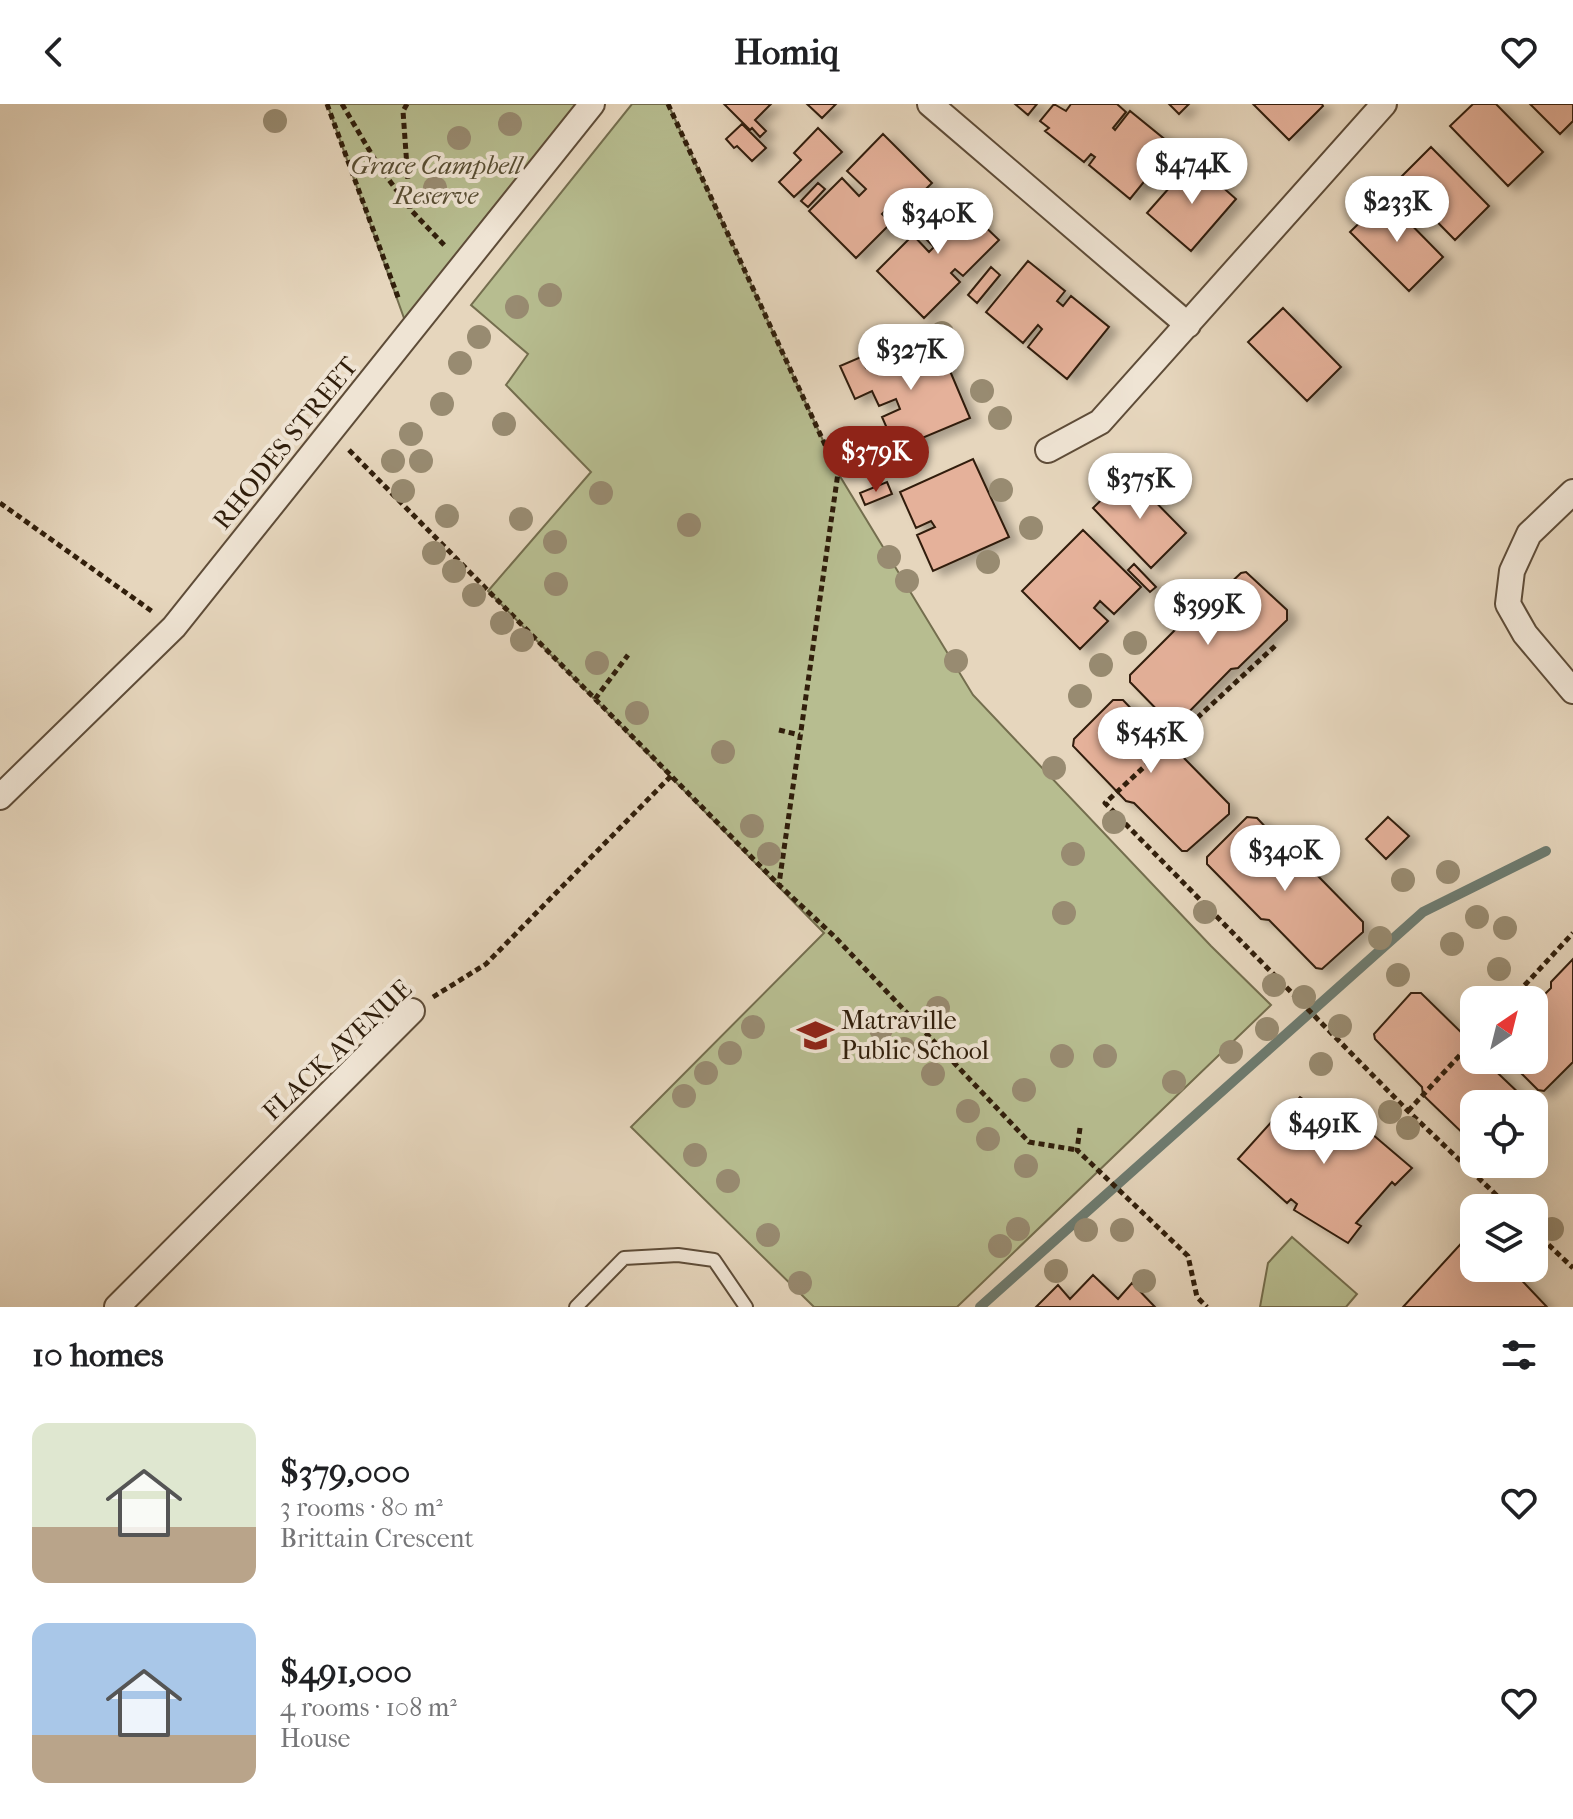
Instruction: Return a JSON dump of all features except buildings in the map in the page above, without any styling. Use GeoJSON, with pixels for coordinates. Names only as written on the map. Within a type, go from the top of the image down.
{"type":"FeatureCollection","features":[{"type":"Feature","properties":{"kind":"street","name":"RHODES STREET"},"geometry":{"type":"LineString","coordinates":[[0,797],[174,627],[592,104]]}},
{"type":"Feature","properties":{"kind":"street"},"geometry":{"type":"LineString","coordinates":[[930,104],[1188,325]]}},
{"type":"Feature","properties":{"kind":"street"},"geometry":{"type":"LineString","coordinates":[[1048,450],[1100,422],[1384,104]]}},
{"type":"Feature","properties":{"kind":"street"},"geometry":{"type":"LineString","coordinates":[[1573,492],[1529,534],[1512,571],[1508,604],[1525,634],[1573,691]]}},
{"type":"Feature","properties":{"kind":"street","name":"FLACK AVENUE"},"geometry":{"type":"LineString","coordinates":[[117,1307],[412,1011]]}},
{"type":"Feature","properties":{"kind":"lane"},"geometry":{"type":"LineString","coordinates":[[576,1307],[624,1258],[678,1255],[714,1260],[746,1307]]}},
{"type":"Feature","properties":{"kind":"path"},"geometry":{"type":"LineString","coordinates":[[327,104],[409,332]]}},
{"type":"Feature","properties":{"kind":"path"},"geometry":{"type":"LineString","coordinates":[[342,104],[378,165],[410,209],[463,265]]}},
{"type":"Feature","properties":{"kind":"path"},"geometry":{"type":"LineString","coordinates":[[407,104],[403,111],[410,209]]}},
{"type":"Feature","properties":{"kind":"path"},"geometry":{"type":"LineString","coordinates":[[668,104],[838,473],[779,885]]}},
{"type":"Feature","properties":{"kind":"path"},"geometry":{"type":"LineString","coordinates":[[330,431],[779,885],[835,937],[1029,1142],[1077,1150],[1188,1256],[1197,1297],[1207,1307]]}},
{"type":"Feature","properties":{"kind":"path"},"geometry":{"type":"LineString","coordinates":[[0,503],[174,627]]}},
{"type":"Feature","properties":{"kind":"path"},"geometry":{"type":"LineString","coordinates":[[1275,646],[1105,803],[1408,1111],[1495,1194]]}},
{"type":"Feature","properties":{"kind":"path"},"geometry":{"type":"LineString","coordinates":[[595,699],[628,655]]}},
{"type":"Feature","properties":{"kind":"path"},"geometry":{"type":"LineString","coordinates":[[779,730],[800,735]]}},
{"type":"Feature","properties":{"kind":"path","name":"FLACK AVENUE"},"geometry":{"type":"LineString","coordinates":[[412,1011],[486,964],[671,776]]}},
{"type":"Feature","properties":{"kind":"path"},"geometry":{"type":"LineString","coordinates":[[1524,986],[1573,933]]}},
{"type":"Feature","properties":{"kind":"path"},"geometry":{"type":"LineString","coordinates":[[1408,1111],[1460,1055]]}},
{"type":"Feature","properties":{"kind":"path"},"geometry":{"type":"LineString","coordinates":[[1077,1150],[1080,1128]]}},
{"type":"Feature","properties":{"kind":"path"},"geometry":{"type":"LineString","coordinates":[[1548,1244],[1573,1268]]}},
{"type":"Feature","properties":{"kind":"green space","name":"Grace Campbell Reserve"},"geometry":{"type":"Polygon","coordinates":[[[327,104],[593,104],[409,332],[327,104]]]}},
{"type":"Feature","properties":{"kind":"green space"},"geometry":{"type":"Polygon","coordinates":[[[632,104],[668,104],[838,473],[973,695],[1271,1005],[957,1307],[814,1307],[631,1127],[824,933],[488,591],[591,472],[506,385],[528,354],[471,305],[632,104]]]}},
{"type":"Feature","properties":{"kind":"green space"},"geometry":{"type":"Polygon","coordinates":[[[1292,1237],[1357,1294],[1346,1307],[1260,1307],[1268,1263],[1292,1237]]]}},
{"type":"Feature","properties":{"kind":"waterway"},"geometry":{"type":"LineString","coordinates":[[980,1307],[1423,912],[1546,851]]}},
{"type":"Feature","properties":{"kind":"place","name":"Matraville Public School"},"geometry":{"type":"Point","coordinates":[815,1035]}}]}
